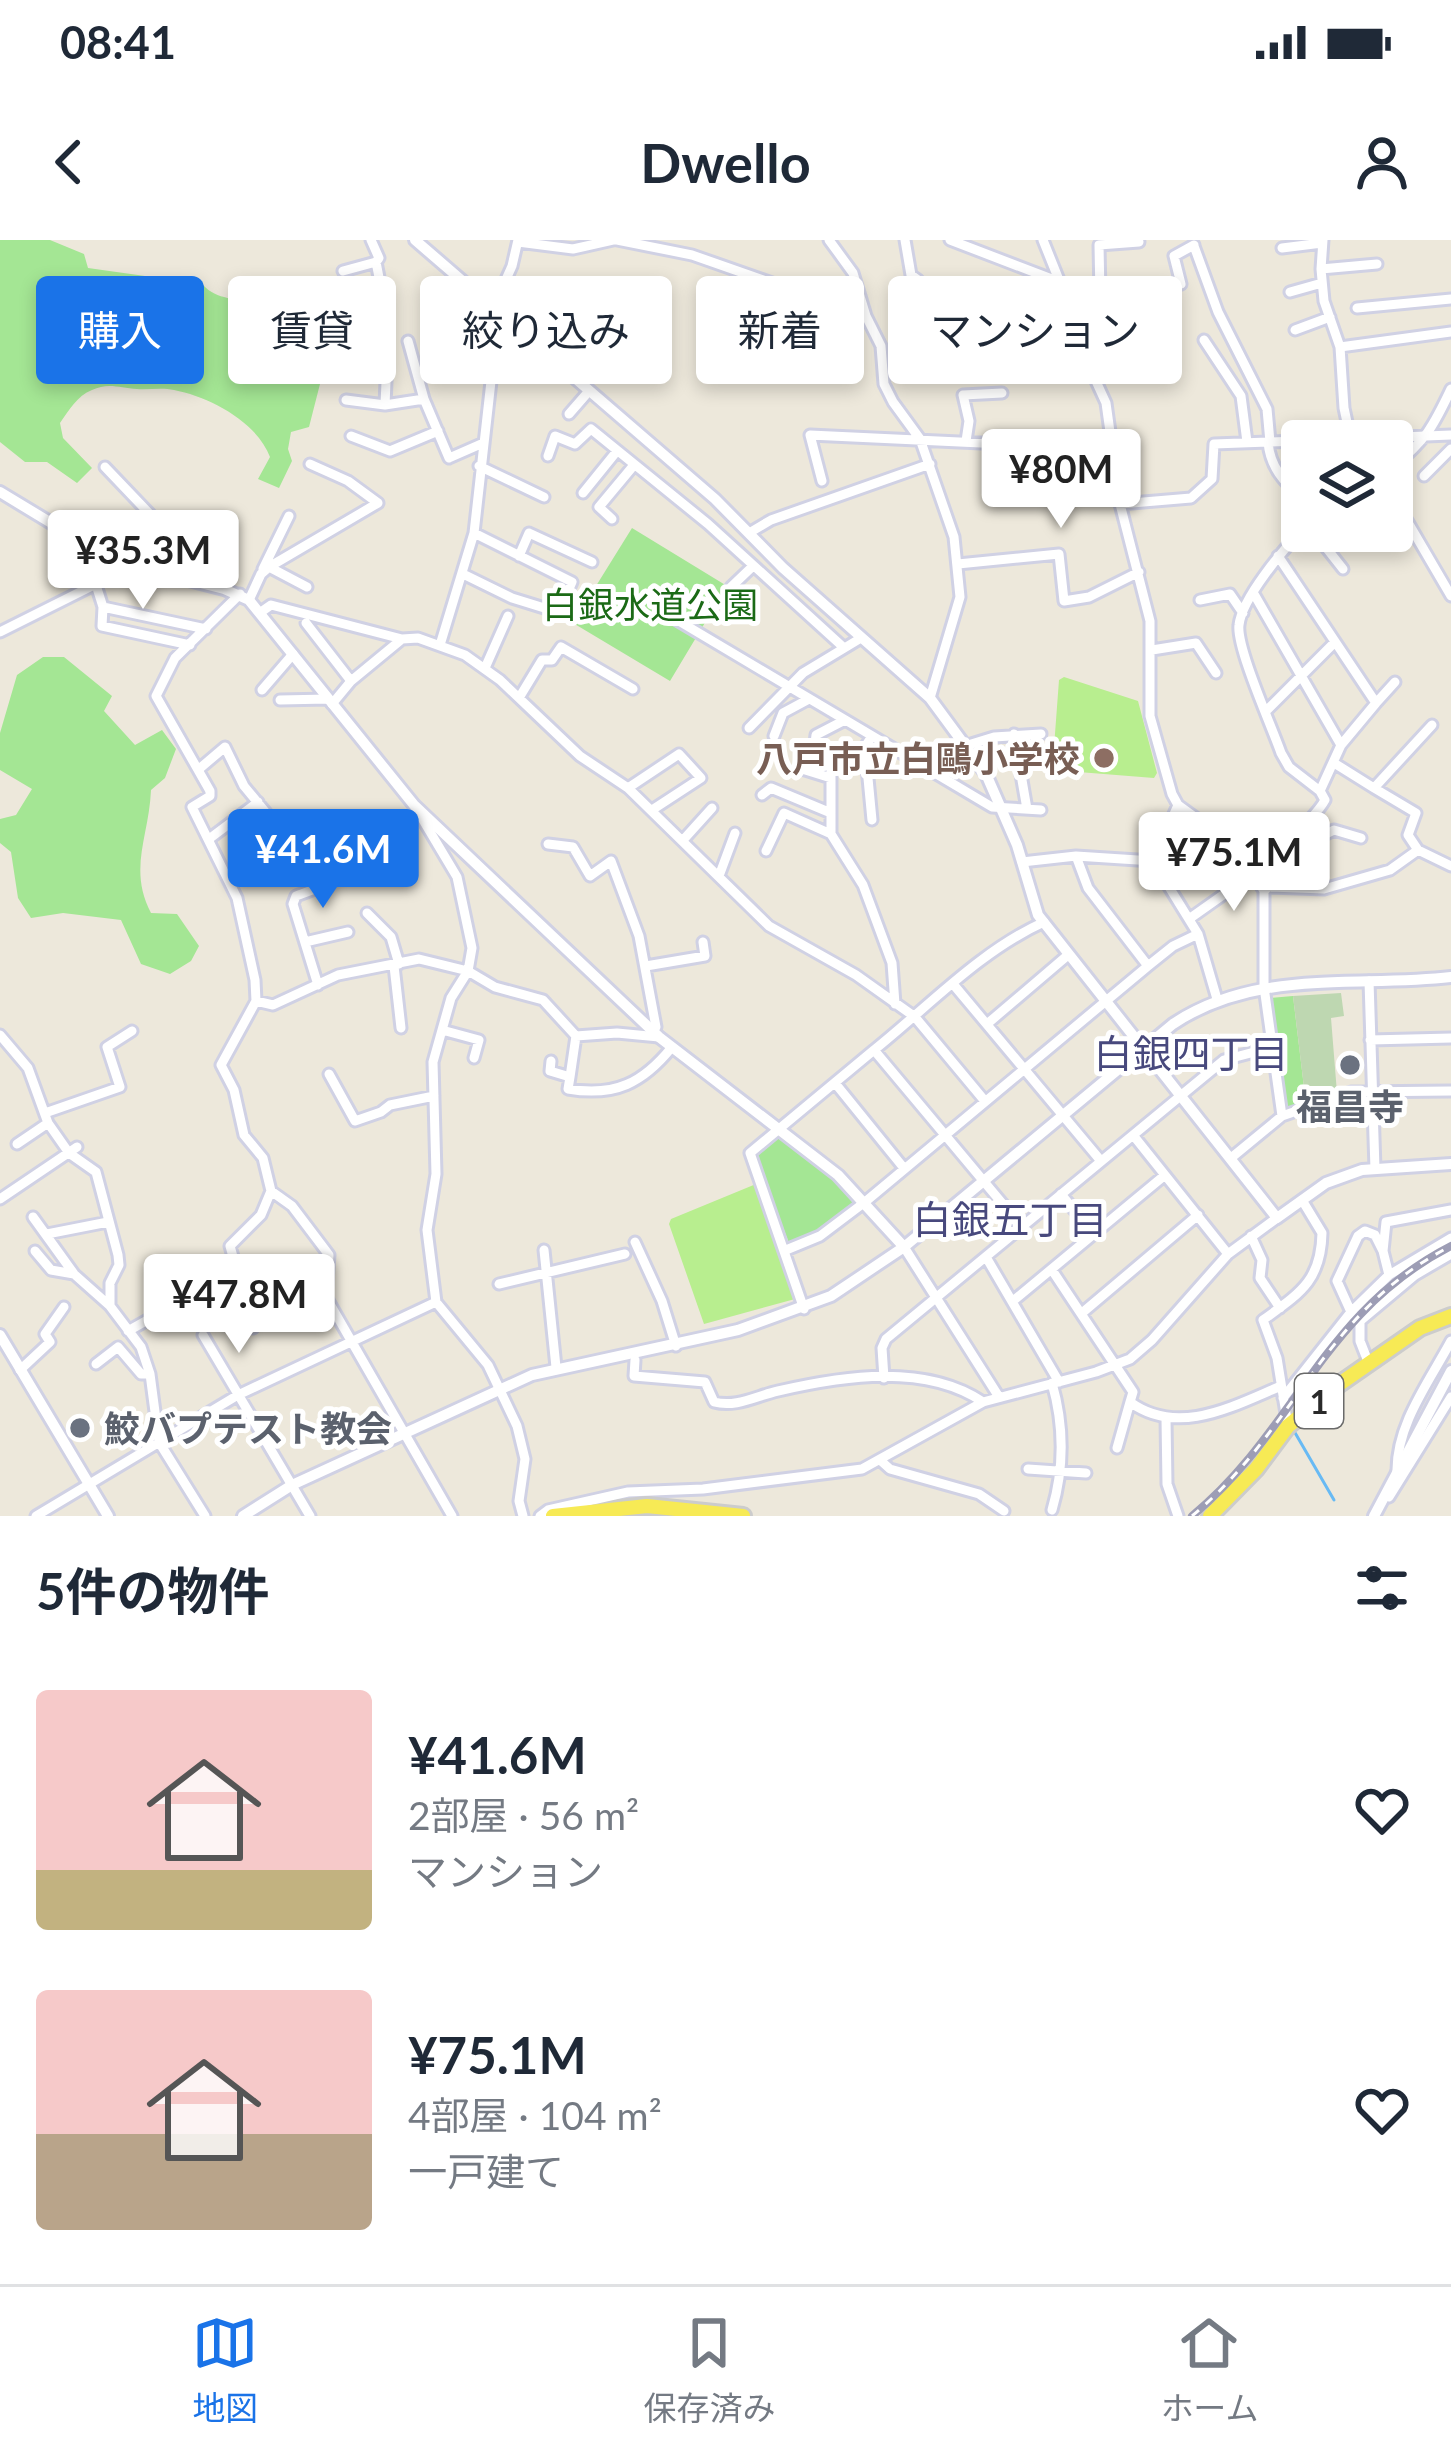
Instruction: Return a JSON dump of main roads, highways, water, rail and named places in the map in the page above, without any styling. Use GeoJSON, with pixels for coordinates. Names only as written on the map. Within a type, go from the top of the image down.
{"type":"FeatureCollection","features":[{"type":"Feature","properties":{"kind":"main road","name":"1"},"geometry":{"type":"LineString","coordinates":[[1211,1516],[1288,1426],[1420,1328],[1451,1316]]}},
{"type":"Feature","properties":{"kind":"main road"},"geometry":{"type":"LineString","coordinates":[[553,1516],[647,1506],[743,1516]]}},
{"type":"Feature","properties":{"kind":"waterway"},"geometry":{"type":"LineString","coordinates":[[1294,1431],[1334,1500]]}},
{"type":"Feature","properties":{"kind":"railway"},"geometry":{"type":"LineString","coordinates":[[1192,1516],[1259,1446],[1340,1337],[1371,1304],[1407,1273],[1451,1246]]}},
{"type":"Feature","properties":{"kind":"place","name":"八戸市立白鷗小学校"},"geometry":{"type":"Point","coordinates":[1104,758]}},
{"type":"Feature","properties":{"kind":"place","name":"福昌寺"},"geometry":{"type":"Point","coordinates":[1350,1065]}},
{"type":"Feature","properties":{"kind":"place","name":"鮫バプテスト教会"},"geometry":{"type":"Point","coordinates":[80,1428]}},
{"type":"Feature","properties":{"kind":"district","name":"白銀四丁目"},"geometry":{"type":"Point","coordinates":[1191,1053]}},
{"type":"Feature","properties":{"kind":"district","name":"白銀五丁目"},"geometry":{"type":"Point","coordinates":[1010,1219]}},
{"type":"Feature","properties":{"kind":"park label","name":"白銀水道公園"},"geometry":{"type":"Point","coordinates":[650,604]}}]}
